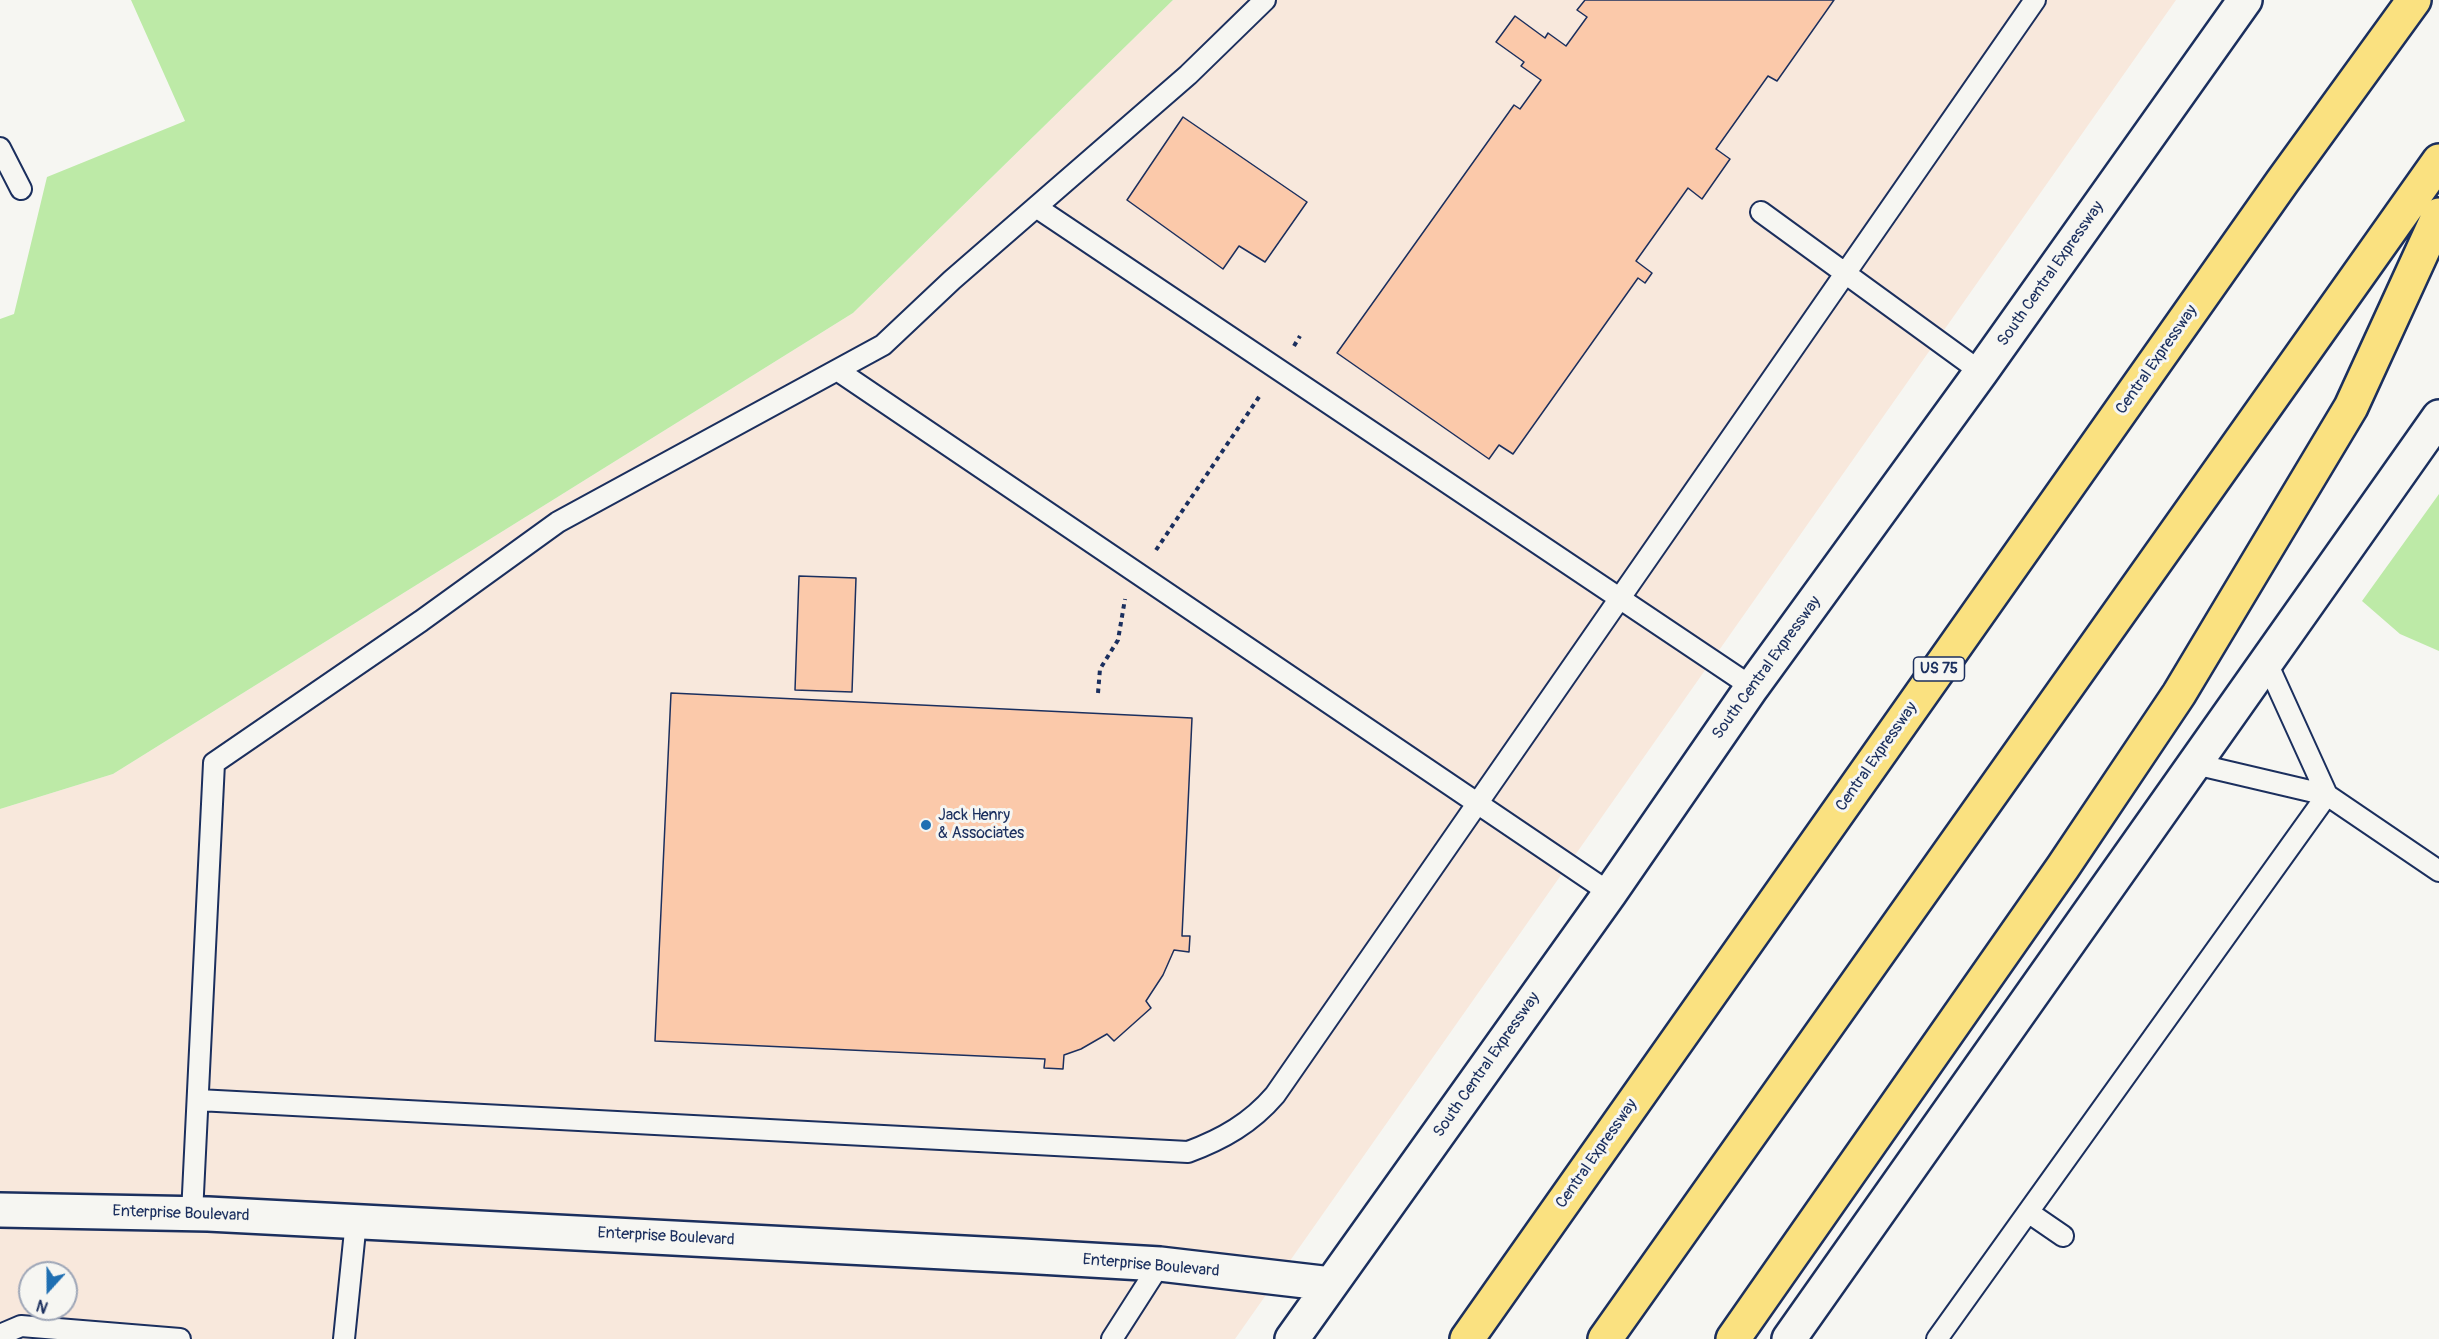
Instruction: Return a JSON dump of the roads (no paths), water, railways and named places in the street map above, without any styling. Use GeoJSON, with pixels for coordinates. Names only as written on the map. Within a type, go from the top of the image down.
{"type":"FeatureCollection","features":[{"type":"Feature","properties":{"kind":"highway","name":"Central Expressway"},"geometry":{"type":"LineString","coordinates":[[1467,1339],[2275,192],[2414,0]]}},
{"type":"Feature","properties":{"kind":"highway"},"geometry":{"type":"LineString","coordinates":[[1605,1339],[2439,161]]}},
{"type":"Feature","properties":{"kind":"highway"},"geometry":{"type":"LineString","coordinates":[[1733,1339],[2063,867],[2179,694],[2351,407],[2439,215]]}},
{"type":"Feature","properties":{"kind":"main road","name":"South Central Expressway"},"geometry":{"type":"LineString","coordinates":[[1292,1339],[1610,893],[1752,687],[1981,372],[2245,0]]}},
{"type":"Feature","properties":{"kind":"main road"},"geometry":{"type":"LineString","coordinates":[[1789,1339],[2439,417]]}},
{"type":"Feature","properties":{"kind":"main road","name":"Enterprise Boulevard"},"geometry":{"type":"LineString","coordinates":[[0,1210],[192,1214],[356,1221],[1160,1264],[1331,1284]]}},
{"type":"Feature","properties":{"kind":"lane"},"geometry":{"type":"LineString","coordinates":[[192,1214],[214,763],[421,621],[558,522],[883,345],[952,280],[1188,75],[1265,0]]}},
{"type":"Feature","properties":{"kind":"lane"},"geometry":{"type":"LineString","coordinates":[[198,1100],[1188,1152],[1233,1132],[1250,1121],[1275,1095],[2035,0]]}},
{"type":"Feature","properties":{"kind":"lane"},"geometry":{"type":"LineString","coordinates":[[0,148],[21,189]]}},
{"type":"Feature","properties":{"kind":"lane"},"geometry":{"type":"LineString","coordinates":[[1036,207],[1752,687]]}},
{"type":"Feature","properties":{"kind":"lane"},"geometry":{"type":"LineString","coordinates":[[1761,212],[1981,372]]}},
{"type":"Feature","properties":{"kind":"lane"},"geometry":{"type":"LineString","coordinates":[[837,370],[1610,893]]}},
{"type":"Feature","properties":{"kind":"lane"},"geometry":{"type":"LineString","coordinates":[[2267,663],[2327,795]]}},
{"type":"Feature","properties":{"kind":"lane"},"geometry":{"type":"LineString","coordinates":[[2195,764],[2327,795],[2439,871]]}},
{"type":"Feature","properties":{"kind":"lane"},"geometry":{"type":"LineString","coordinates":[[1937,1339],[2327,795]]}},
{"type":"Feature","properties":{"kind":"lane"},"geometry":{"type":"LineString","coordinates":[[2028,1212],[2063,1236]]}},
{"type":"Feature","properties":{"kind":"lane"},"geometry":{"type":"LineString","coordinates":[[344,1339],[356,1221]]}},
{"type":"Feature","properties":{"kind":"lane"},"geometry":{"type":"LineString","coordinates":[[1112,1339],[1160,1264]]}},
{"type":"Feature","properties":{"kind":"lane"},"geometry":{"type":"LineString","coordinates":[[0,1335],[21,1326],[180,1339]]}},
{"type":"Feature","properties":{"kind":"place","name":"Jack Henry & Associates"},"geometry":{"type":"Point","coordinates":[926,825]}}]}
